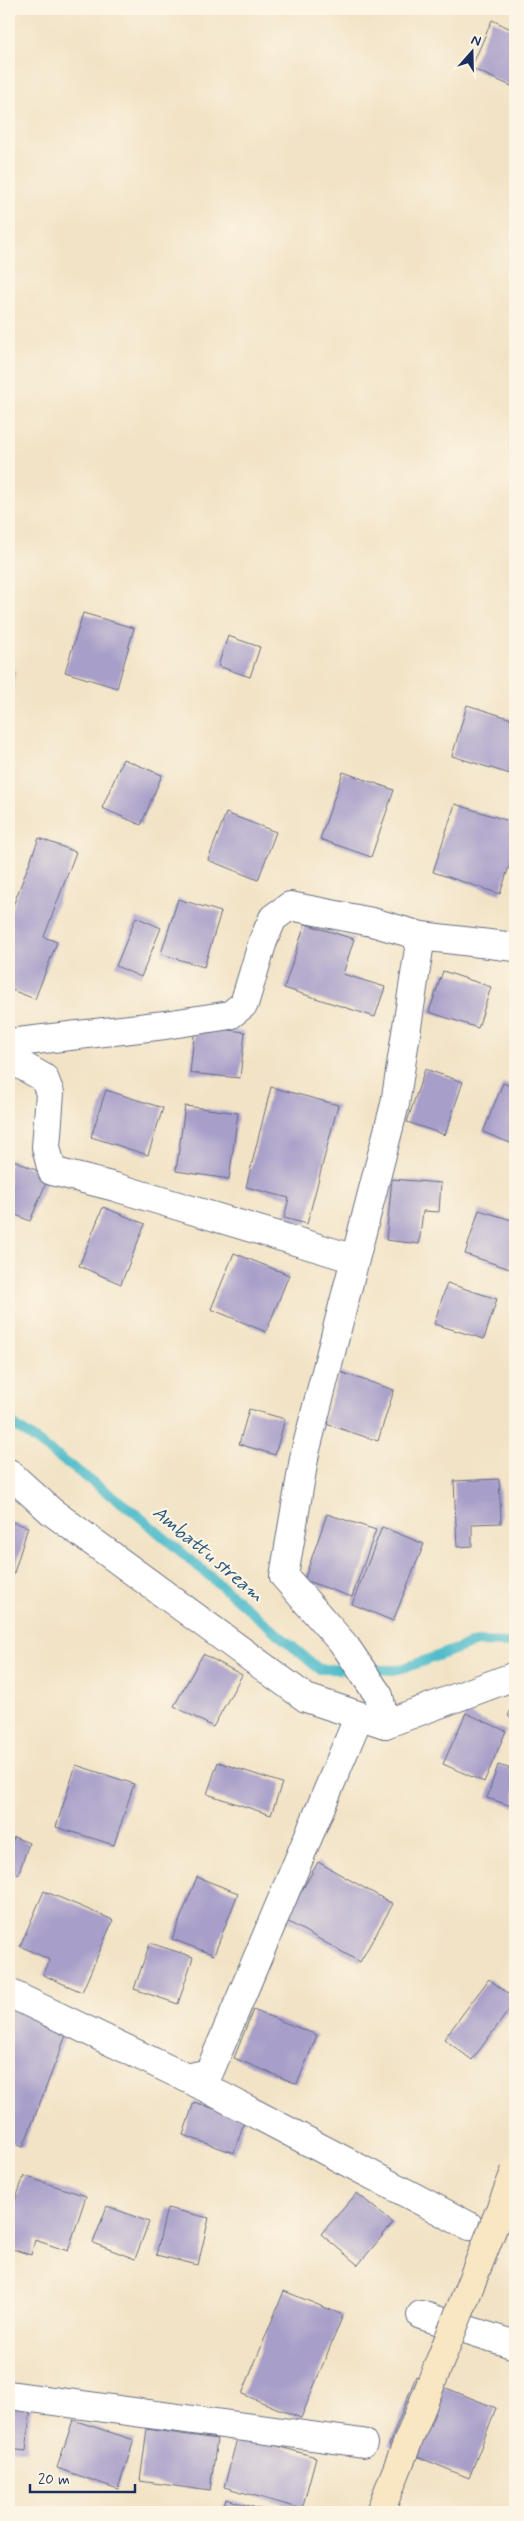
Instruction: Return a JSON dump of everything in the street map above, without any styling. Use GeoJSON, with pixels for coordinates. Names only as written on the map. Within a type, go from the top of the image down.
{"type":"FeatureCollection","features":[{"type":"Feature","properties":{"kind":"main road"},"geometry":{"type":"LineString","coordinates":[[380,2512],[515,2172]]}},
{"type":"Feature","properties":{"kind":"street"},"geometry":{"type":"LineString","coordinates":[[9,1043],[165,1025],[230,1014],[244,1004],[263,941],[273,918],[290,906],[372,922],[421,936],[515,947]]}},
{"type":"Feature","properties":{"kind":"street"},"geometry":{"type":"LineString","coordinates":[[385,1724],[379,1696],[346,1647],[284,1576],[305,1453],[395,1104],[421,936]]}},
{"type":"Feature","properties":{"kind":"street"},"geometry":{"type":"LineString","coordinates":[[9,1058],[44,1078],[50,1093],[46,1147],[52,1171],[115,1187],[355,1259]]}},
{"type":"Feature","properties":{"kind":"street"},"geometry":{"type":"LineString","coordinates":[[9,1472],[52,1512],[306,1698],[385,1724],[515,1676]]}},
{"type":"Feature","properties":{"kind":"street"},"geometry":{"type":"LineString","coordinates":[[187,2078],[209,2073],[359,1716]]}},
{"type":"Feature","properties":{"kind":"street"},"geometry":{"type":"LineString","coordinates":[[9,1993],[187,2078],[468,2226]]}},
{"type":"Feature","properties":{"kind":"street"},"geometry":{"type":"LineString","coordinates":[[421,2315],[515,2345]]}},
{"type":"Feature","properties":{"kind":"street"},"geometry":{"type":"LineString","coordinates":[[9,2395],[363,2443]]}},
{"type":"Feature","properties":{"kind":"building"},"geometry":{"type":"Polygon","coordinates":[[[492,20],[515,31],[515,75],[511,86],[471,68],[492,20]]]}},
{"type":"Feature","properties":{"kind":"building"},"geometry":{"type":"Polygon","coordinates":[[[83,613],[134,628],[117,688],[65,672],[83,613]]]}},
{"type":"Feature","properties":{"kind":"building"},"geometry":{"type":"Polygon","coordinates":[[[228,636],[260,647],[250,677],[218,666],[228,636]]]}},
{"type":"Feature","properties":{"kind":"building"},"geometry":{"type":"Polygon","coordinates":[[[9,670],[15,671],[10,694],[9,694],[9,670]]]}},
{"type":"Feature","properties":{"kind":"building"},"geometry":{"type":"Polygon","coordinates":[[[467,705],[515,720],[515,757],[510,774],[452,756],[467,705]]]}},
{"type":"Feature","properties":{"kind":"building"},"geometry":{"type":"Polygon","coordinates":[[[123,759],[162,775],[141,825],[102,808],[123,759]]]}},
{"type":"Feature","properties":{"kind":"building"},"geometry":{"type":"Polygon","coordinates":[[[343,772],[394,790],[371,857],[320,839],[343,772]]]}},
{"type":"Feature","properties":{"kind":"building"},"geometry":{"type":"Polygon","coordinates":[[[455,804],[515,823],[515,848],[500,894],[433,872],[455,804]]]}},
{"type":"Feature","properties":{"kind":"building"},"geometry":{"type":"Polygon","coordinates":[[[226,813],[276,832],[258,880],[208,860],[226,813]]]}},
{"type":"Feature","properties":{"kind":"building"},"geometry":{"type":"Polygon","coordinates":[[[39,838],[76,852],[44,937],[57,942],[35,999],[9,989],[9,916],[39,838]]]}},
{"type":"Feature","properties":{"kind":"building"},"geometry":{"type":"Polygon","coordinates":[[[178,899],[221,912],[204,967],[161,954],[178,899]]]}},
{"type":"Feature","properties":{"kind":"building"},"geometry":{"type":"Polygon","coordinates":[[[136,917],[161,928],[141,977],[116,966],[136,917]]]}},
{"type":"Feature","properties":{"kind":"building"},"geometry":{"type":"Polygon","coordinates":[[[305,924],[354,939],[343,974],[385,987],[375,1017],[284,988],[305,924]]]}},
{"type":"Feature","properties":{"kind":"building"},"geometry":{"type":"Polygon","coordinates":[[[443,971],[491,987],[478,1028],[429,1012],[443,971]]]}},
{"type":"Feature","properties":{"kind":"building"},"geometry":{"type":"Polygon","coordinates":[[[195,1026],[245,1032],[240,1078],[190,1073],[195,1026]]]}},
{"type":"Feature","properties":{"kind":"building"},"geometry":{"type":"Polygon","coordinates":[[[425,1069],[463,1082],[445,1135],[407,1122],[425,1069]]]}},
{"type":"Feature","properties":{"kind":"building"},"geometry":{"type":"Polygon","coordinates":[[[503,1083],[515,1088],[515,1145],[483,1132],[503,1083]]]}},
{"type":"Feature","properties":{"kind":"building"},"geometry":{"type":"Polygon","coordinates":[[[271,1087],[338,1105],[307,1224],[284,1218],[289,1198],[246,1187],[271,1087]]]}},
{"type":"Feature","properties":{"kind":"building"},"geometry":{"type":"Polygon","coordinates":[[[106,1090],[163,1108],[148,1155],[91,1137],[106,1090]]]}},
{"type":"Feature","properties":{"kind":"building"},"geometry":{"type":"Polygon","coordinates":[[[185,1106],[238,1113],[229,1179],[176,1171],[185,1106]]]}},
{"type":"Feature","properties":{"kind":"building"},"geometry":{"type":"Polygon","coordinates":[[[9,1158],[49,1176],[30,1221],[9,1212],[9,1158]]]}},
{"type":"Feature","properties":{"kind":"building"},"geometry":{"type":"Polygon","coordinates":[[[392,1179],[441,1183],[439,1212],[423,1211],[419,1244],[386,1240],[392,1179]]]}},
{"type":"Feature","properties":{"kind":"building"},"geometry":{"type":"Polygon","coordinates":[[[103,1207],[145,1224],[121,1284],[79,1266],[103,1207]]]}},
{"type":"Feature","properties":{"kind":"building"},"geometry":{"type":"Polygon","coordinates":[[[479,1210],[515,1221],[515,1252],[510,1269],[465,1254],[479,1210]]]}},
{"type":"Feature","properties":{"kind":"building"},"geometry":{"type":"Polygon","coordinates":[[[234,1253],[289,1275],[266,1332],[211,1309],[234,1253]]]}},
{"type":"Feature","properties":{"kind":"building"},"geometry":{"type":"Polygon","coordinates":[[[447,1283],[497,1299],[484,1339],[434,1324],[447,1283]]]}},
{"type":"Feature","properties":{"kind":"building"},"geometry":{"type":"Polygon","coordinates":[[[340,1372],[394,1390],[378,1441],[323,1423],[340,1372]]]}},
{"type":"Feature","properties":{"kind":"building"},"geometry":{"type":"Polygon","coordinates":[[[249,1409],[285,1419],[275,1455],[239,1444],[249,1409]]]}},
{"type":"Feature","properties":{"kind":"building"},"geometry":{"type":"Polygon","coordinates":[[[499,1479],[501,1523],[472,1524],[472,1546],[457,1547],[454,1481],[499,1479]]]}},
{"type":"Feature","properties":{"kind":"building"},"geometry":{"type":"Polygon","coordinates":[[[327,1514],[376,1530],[352,1597],[304,1580],[327,1514]]]}},
{"type":"Feature","properties":{"kind":"building"},"geometry":{"type":"Polygon","coordinates":[[[9,1521],[28,1527],[13,1576],[9,1575],[9,1521]]]}},
{"type":"Feature","properties":{"kind":"building"},"geometry":{"type":"Polygon","coordinates":[[[382,1527],[424,1544],[393,1621],[352,1604],[382,1527]]]}},
{"type":"Feature","properties":{"kind":"building"},"geometry":{"type":"Polygon","coordinates":[[[203,1654],[242,1675],[213,1727],[174,1706],[203,1654]]]}},
{"type":"Feature","properties":{"kind":"building"},"geometry":{"type":"Polygon","coordinates":[[[515,1702],[515,1720],[508,1716],[515,1702]]]}},
{"type":"Feature","properties":{"kind":"building"},"geometry":{"type":"Polygon","coordinates":[[[466,1713],[506,1731],[484,1782],[443,1764],[466,1713]]]}},
{"type":"Feature","properties":{"kind":"building"},"geometry":{"type":"Polygon","coordinates":[[[218,1762],[282,1783],[271,1815],[207,1794],[218,1762]]]}},
{"type":"Feature","properties":{"kind":"building"},"geometry":{"type":"Polygon","coordinates":[[[76,1765],[134,1784],[114,1845],[56,1827],[76,1765]]]}},
{"type":"Feature","properties":{"kind":"building"},"geometry":{"type":"Polygon","coordinates":[[[498,1765],[515,1770],[515,1807],[487,1798],[498,1765]]]}},
{"type":"Feature","properties":{"kind":"building"},"geometry":{"type":"Polygon","coordinates":[[[14,1837],[29,1843],[18,1875],[9,1872],[9,1853],[14,1837]]]}},
{"type":"Feature","properties":{"kind":"building"},"geometry":{"type":"Polygon","coordinates":[[[318,1862],[393,1904],[360,1962],[285,1920],[318,1862]]]}},
{"type":"Feature","properties":{"kind":"building"},"geometry":{"type":"Polygon","coordinates":[[[197,1877],[238,1893],[214,1955],[172,1939],[197,1877]]]}},
{"type":"Feature","properties":{"kind":"building"},"geometry":{"type":"Polygon","coordinates":[[[44,1891],[113,1920],[82,1992],[43,1975],[50,1960],[20,1946],[44,1891]]]}},
{"type":"Feature","properties":{"kind":"building"},"geometry":{"type":"Polygon","coordinates":[[[150,1943],[193,1957],[178,2004],[134,1989],[150,1943]]]}},
{"type":"Feature","properties":{"kind":"building"},"geometry":{"type":"Polygon","coordinates":[[[489,1979],[515,1999],[515,2002],[472,2060],[444,2039],[489,1979]]]}},
{"type":"Feature","properties":{"kind":"building"},"geometry":{"type":"Polygon","coordinates":[[[9,2009],[68,2030],[23,2147],[9,2141],[9,2009]]]}},
{"type":"Feature","properties":{"kind":"building"},"geometry":{"type":"Polygon","coordinates":[[[253,2010],[317,2035],[297,2084],[234,2058],[253,2010]]]}},
{"type":"Feature","properties":{"kind":"building"},"geometry":{"type":"Polygon","coordinates":[[[194,2102],[245,2119],[234,2153],[183,2135],[194,2102]]]}},
{"type":"Feature","properties":{"kind":"building"},"geometry":{"type":"Polygon","coordinates":[[[24,2176],[86,2196],[68,2251],[35,2240],[31,2255],[9,2248],[9,2199],[15,2201],[24,2176]]]}},
{"type":"Feature","properties":{"kind":"building"},"geometry":{"type":"Polygon","coordinates":[[[357,2193],[393,2223],[358,2265],[321,2234],[357,2193]]]}},
{"type":"Feature","properties":{"kind":"building"},"geometry":{"type":"Polygon","coordinates":[[[107,2206],[149,2222],[135,2259],[93,2243],[107,2206]]]}},
{"type":"Feature","properties":{"kind":"building"},"geometry":{"type":"Polygon","coordinates":[[[167,2208],[209,2218],[198,2265],[156,2255],[167,2208]]]}},
{"type":"Feature","properties":{"kind":"building"},"geometry":{"type":"Polygon","coordinates":[[[284,2291],[343,2315],[301,2418],[242,2394],[284,2291]]]}},
{"type":"Feature","properties":{"kind":"building"},"geometry":{"type":"Polygon","coordinates":[[[416,2376],[496,2408],[469,2478],[389,2445],[416,2376]]]}},
{"type":"Feature","properties":{"kind":"building"},"geometry":{"type":"Polygon","coordinates":[[[9,2404],[31,2407],[26,2451],[9,2449],[9,2404]]]}},
{"type":"Feature","properties":{"kind":"building"},"geometry":{"type":"Polygon","coordinates":[[[73,2420],[134,2440],[118,2489],[57,2468],[73,2420]]]}},
{"type":"Feature","properties":{"kind":"building"},"geometry":{"type":"Polygon","coordinates":[[[147,2429],[217,2439],[210,2491],[140,2481],[147,2429]]]}},
{"type":"Feature","properties":{"kind":"building"},"geometry":{"type":"Polygon","coordinates":[[[238,2435],[316,2457],[302,2509],[224,2487],[238,2435]]]}},
{"type":"Feature","properties":{"kind":"building"},"geometry":{"type":"Polygon","coordinates":[[[226,2499],[270,2512],[222,2512],[226,2499]]]}},
{"type":"Feature","properties":{"kind":"waterway","name":"Ambattu stream"},"geometry":{"type":"LineString","coordinates":[[9,1421],[134,1512],[319,1669],[399,1670],[476,1642],[515,1643]]}}]}
